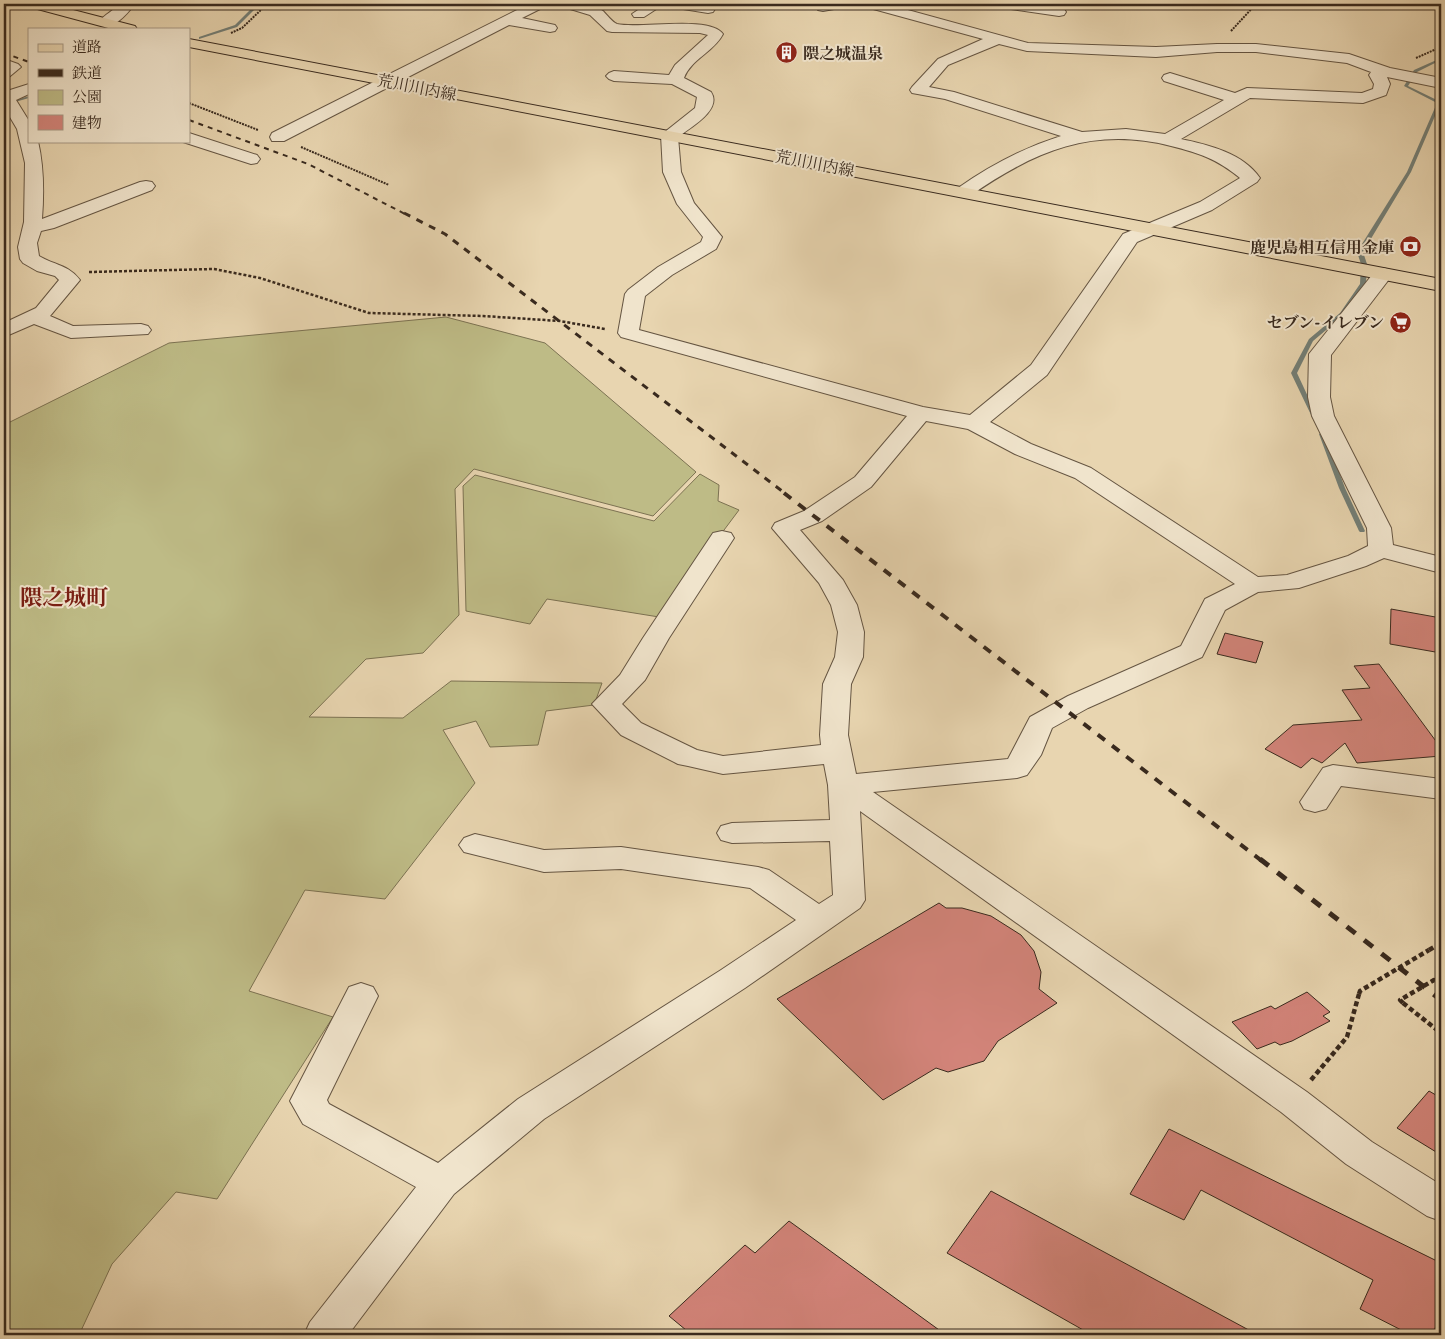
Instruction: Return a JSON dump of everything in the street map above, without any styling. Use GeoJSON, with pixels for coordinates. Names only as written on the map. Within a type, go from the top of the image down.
{"type":"FeatureCollection","features":[{"type":"Feature","properties":{"kind":"main road"},"geometry":{"type":"LineString","coordinates":[[35,4],[127,28]]}},
{"type":"Feature","properties":{"kind":"main road","name":"荒川川内線"},"geometry":{"type":"LineString","coordinates":[[192,44],[1441,285]]}},
{"type":"Feature","properties":{"kind":"street"},"geometry":{"type":"LineString","coordinates":[[106,22],[115,17],[128,4]]}},
{"type":"Feature","properties":{"kind":"street"},"geometry":{"type":"LineString","coordinates":[[639,14],[657,4]]}},
{"type":"Feature","properties":{"kind":"street"},"geometry":{"type":"LineString","coordinates":[[677,4],[708,9]]}},
{"type":"Feature","properties":{"kind":"street"},"geometry":{"type":"LineString","coordinates":[[823,7],[840,4]]}},
{"type":"Feature","properties":{"kind":"street"},"geometry":{"type":"LineString","coordinates":[[870,4],[895,6],[928,21],[1027,47],[1156,52],[1217,48],[1256,48],[1315,54],[1349,60],[1401,75],[1441,83]]}},
{"type":"Feature","properties":{"kind":"street"},"geometry":{"type":"LineString","coordinates":[[1004,4],[1059,12]]}},
{"type":"Feature","properties":{"kind":"street"},"geometry":{"type":"LineString","coordinates":[[572,5],[591,9],[601,15],[612,28],[700,29],[716,34],[713,40],[680,68],[675,80]]}},
{"type":"Feature","properties":{"kind":"street"},"geometry":{"type":"LineString","coordinates":[[278,137],[507,20],[538,8]]}},
{"type":"Feature","properties":{"kind":"street"},"geometry":{"type":"LineString","coordinates":[[507,20],[550,28]]}},
{"type":"Feature","properties":{"kind":"street"},"geometry":{"type":"LineString","coordinates":[[997,39],[944,62],[918,90],[948,95],[1075,137],[1098,152]]}},
{"type":"Feature","properties":{"kind":"street"},"geometry":{"type":"LineString","coordinates":[[4,64],[13,67],[4,74]]}},
{"type":"Feature","properties":{"kind":"street"},"geometry":{"type":"LineString","coordinates":[[1167,140],[1247,93],[1363,98],[1380,92],[1382,84],[1377,75],[1401,75]]}},
{"type":"Feature","properties":{"kind":"street"},"geometry":{"type":"LineString","coordinates":[[614,76],[675,80],[704,95],[705,105],[701,111],[669,135],[672,172],[686,204],[713,237],[709,245],[665,271],[635,294],[628,333],[921,413],[975,423],[1023,449],[1083,472],[1254,585]]}},
{"type":"Feature","properties":{"kind":"street"},"geometry":{"type":"LineString","coordinates":[[1170,78],[1237,99]]}},
{"type":"Feature","properties":{"kind":"street"},"geometry":{"type":"LineString","coordinates":[[4,81],[26,89]]}},
{"type":"Feature","properties":{"kind":"street"},"geometry":{"type":"LineString","coordinates":[[4,331],[43,312],[70,280],[62,272],[44,267],[30,259],[26,246],[33,227],[35,183],[33,155],[17,129],[7,99],[13,94],[26,89]]}},
{"type":"Feature","properties":{"kind":"street"},"geometry":{"type":"LineString","coordinates":[[964,192],[983,177],[992,174],[1017,157],[1075,137],[1122,133],[1167,140],[1223,157],[1251,178],[1206,206],[1130,238],[1039,370],[975,423]]}},
{"type":"Feature","properties":{"kind":"street"},"geometry":{"type":"LineString","coordinates":[[190,138],[251,159]]}},
{"type":"Feature","properties":{"kind":"street"},"geometry":{"type":"LineString","coordinates":[[33,227],[47,224],[146,186]]}},
{"type":"Feature","properties":{"kind":"street"},"geometry":{"type":"LineString","coordinates":[[1371,272],[1320,354],[1319,397],[1323,416],[1379,528],[1381,550]]}},
{"type":"Feature","properties":{"kind":"street"},"geometry":{"type":"LineString","coordinates":[[34,317],[71,332],[140,330]]}},
{"type":"Feature","properties":{"kind":"street"},"geometry":{"type":"LineString","coordinates":[[324,1335],[441,1183],[531,1108],[733,979],[849,900],[846,830],[840,769],[834,735],[837,684],[849,657],[851,632],[844,605],[830,580],[784,528],[813,516],[863,482],[921,413]]}},
{"type":"Feature","properties":{"kind":"street"},"geometry":{"type":"LineString","coordinates":[[722,538],[656,638],[631,680],[606,704],[631,729],[688,757],[722,765],[840,769],[1016,768],[1026,755],[1040,723],[1078,702],[1192,651],[1214,605],[1254,585],[1290,584],[1357,561],[1381,550],[1441,565]]}},
{"type":"Feature","properties":{"kind":"street"},"geometry":{"type":"LineString","coordinates":[[840,769],[1294,1102],[1359,1153],[1441,1205]]}},
{"type":"Feature","properties":{"kind":"street"},"geometry":{"type":"LineString","coordinates":[[1315,802],[1333,775],[1441,789]]}},
{"type":"Feature","properties":{"kind":"street"},"geometry":{"type":"LineString","coordinates":[[732,833],[846,830]]}},
{"type":"Feature","properties":{"kind":"street"},"geometry":{"type":"LineString","coordinates":[[475,845],[544,861],[621,858],[758,878],[820,921]]}},
{"type":"Feature","properties":{"kind":"street"},"geometry":{"type":"LineString","coordinates":[[361,996],[308,1101],[316,1114],[441,1183]]}},
{"type":"Feature","properties":{"kind":"path"},"geometry":{"type":"LineString","coordinates":[[192,44],[242,28],[263,8],[258,4]]}},
{"type":"Feature","properties":{"kind":"path"},"geometry":{"type":"LineString","coordinates":[[1217,48],[1256,4]]}},
{"type":"Feature","properties":{"kind":"path"},"geometry":{"type":"LineString","coordinates":[[68,276],[90,272],[214,269],[260,278],[369,313],[483,316],[560,321],[628,333]]}},
{"type":"Feature","properties":{"kind":"path"},"geometry":{"type":"LineString","coordinates":[[1294,1102],[1347,1037],[1360,992],[1441,943]]}},
{"type":"Feature","properties":{"kind":"path"},"geometry":{"type":"LineString","coordinates":[[1441,986],[1434,980],[1400,1000],[1441,1033]]}},
{"type":"Feature","properties":{"kind":"green space"},"geometry":{"type":"Polygon","coordinates":[[[446,317],[545,343],[696,472],[653,516],[474,469],[455,489],[459,615],[423,653],[366,659],[309,717],[403,718],[451,681],[602,683],[594,705],[546,711],[538,745],[490,747],[476,721],[443,730],[475,783],[385,899],[305,890],[249,991],[333,1017],[217,1199],[176,1192],[112,1264],[79,1335],[4,1335],[4,425],[169,343],[446,317]]]}},
{"type":"Feature","properties":{"kind":"green space"},"geometry":{"type":"Polygon","coordinates":[[[700,474],[719,485],[718,501],[739,510],[659,617],[547,599],[530,624],[466,611],[463,486],[475,475],[654,521],[700,474]]]}},
{"type":"Feature","properties":{"kind":"building"},"geometry":{"type":"Polygon","coordinates":[[[1391,609],[1441,618],[1441,653],[1390,644],[1391,609]]]}},
{"type":"Feature","properties":{"kind":"building"},"geometry":{"type":"Polygon","coordinates":[[[1225,633],[1263,642],[1256,663],[1217,654],[1225,633]]]}},
{"type":"Feature","properties":{"kind":"building"},"geometry":{"type":"Polygon","coordinates":[[[1379,664],[1441,748],[1441,756],[1357,763],[1345,743],[1322,763],[1312,758],[1301,768],[1265,749],[1293,725],[1362,720],[1342,690],[1370,688],[1354,666],[1379,664]]]}},
{"type":"Feature","properties":{"kind":"building"},"geometry":{"type":"Polygon","coordinates":[[[939,903],[946,908],[962,908],[991,916],[1021,935],[1034,951],[1041,972],[1039,989],[1057,1003],[998,1041],[984,1061],[948,1072],[936,1068],[883,1100],[777,999],[939,903]]]}},
{"type":"Feature","properties":{"kind":"building"},"geometry":{"type":"Polygon","coordinates":[[[1307,992],[1330,1012],[1323,1016],[1330,1021],[1292,1041],[1280,1045],[1275,1042],[1257,1049],[1232,1022],[1271,1006],[1275,1009],[1307,992]]]}},
{"type":"Feature","properties":{"kind":"building"},"geometry":{"type":"Polygon","coordinates":[[[1429,1091],[1441,1098],[1441,1155],[1397,1128],[1429,1091]]]}},
{"type":"Feature","properties":{"kind":"building"},"geometry":{"type":"Polygon","coordinates":[[[1169,1129],[1441,1263],[1441,1315],[1432,1335],[1411,1335],[1360,1309],[1373,1280],[1201,1190],[1184,1220],[1130,1194],[1169,1129]]]}},
{"type":"Feature","properties":{"kind":"building"},"geometry":{"type":"Polygon","coordinates":[[[991,1191],[1258,1335],[1092,1335],[947,1253],[991,1191]]]}},
{"type":"Feature","properties":{"kind":"building"},"geometry":{"type":"Polygon","coordinates":[[[789,1221],[946,1335],[692,1335],[669,1316],[745,1245],[755,1253],[789,1221]]]}},
{"type":"Feature","properties":{"kind":"waterway"},"geometry":{"type":"LineString","coordinates":[[200,38],[236,26],[254,8],[250,4]]}},
{"type":"Feature","properties":{"kind":"waterway"},"geometry":{"type":"LineString","coordinates":[[1314,416],[1294,373],[1311,340],[1342,314],[1363,284],[1364,264],[1360,252],[1409,172],[1439,102],[1406,86],[1415,71],[1441,59]]}},
{"type":"Feature","properties":{"kind":"waterway"},"geometry":{"type":"LineString","coordinates":[[15,101],[28,97]]}},
{"type":"Feature","properties":{"kind":"waterway"},"geometry":{"type":"LineString","coordinates":[[1322,434],[1342,488],[1362,531]]}},
{"type":"Feature","properties":{"kind":"railway"},"geometry":{"type":"LineString","coordinates":[[4,53],[28,62]]}},
{"type":"Feature","properties":{"kind":"railway"},"geometry":{"type":"LineString","coordinates":[[190,120],[308,164],[407,215]]}},
{"type":"Feature","properties":{"kind":"railway"},"geometry":{"type":"LineString","coordinates":[[404,213],[445,234],[786,494]]}},
{"type":"Feature","properties":{"kind":"railway"},"geometry":{"type":"LineString","coordinates":[[784,493],[1262,861]]}},
{"type":"Feature","properties":{"kind":"railway"},"geometry":{"type":"LineString","coordinates":[[1260,859],[1441,1000]]}},
{"type":"Feature","properties":{"kind":"place","name":"隈之城温泉"},"geometry":{"type":"Point","coordinates":[787,53]}},
{"type":"Feature","properties":{"kind":"place","name":"鹿児島相互信用金庫"},"geometry":{"type":"Point","coordinates":[1410,247]}},
{"type":"Feature","properties":{"kind":"place","name":"セブン-イレブン"},"geometry":{"type":"Point","coordinates":[1400,322]}},
{"type":"Feature","properties":{"kind":"district","name":"隈之城町"},"geometry":{"type":"Point","coordinates":[64,597]}}]}
